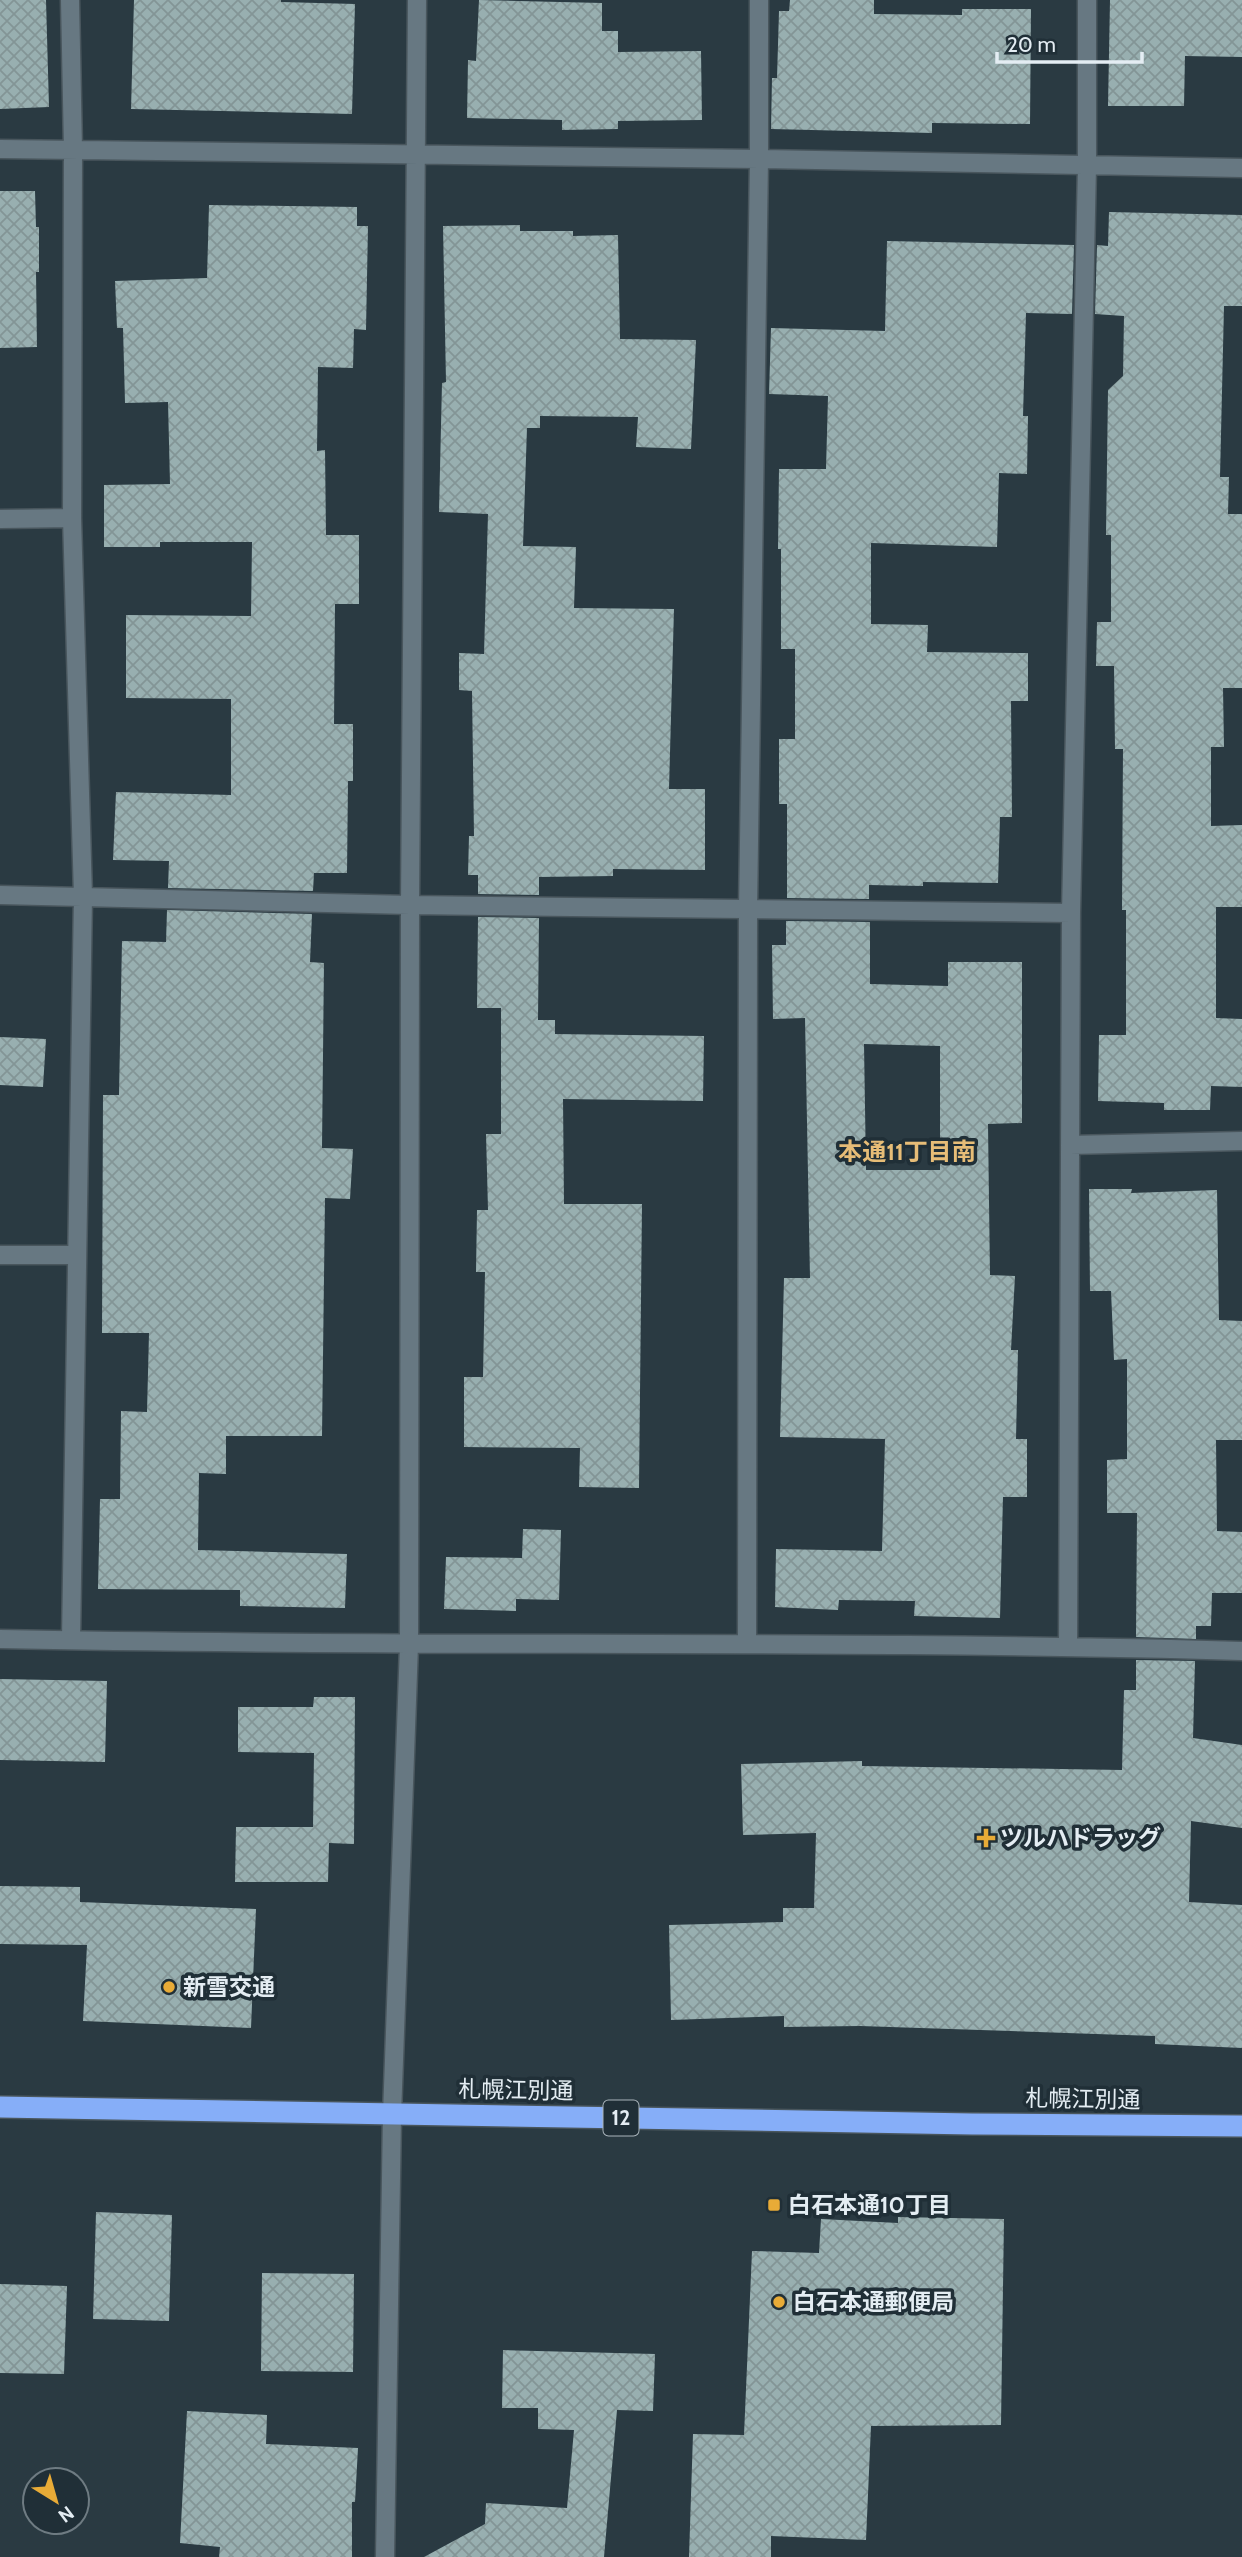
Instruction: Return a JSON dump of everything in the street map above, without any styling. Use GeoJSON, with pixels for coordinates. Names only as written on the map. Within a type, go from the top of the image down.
{"type":"FeatureCollection","features":[{"type":"Feature","properties":{"kind":"highway","name":"札幌江別通"},"geometry":{"type":"LineString","coordinates":[[0,2107],[1242,2126]]}},
{"type":"Feature","properties":{"kind":"street"},"geometry":{"type":"LineString","coordinates":[[70,0],[73,149],[72,518],[83,896],[71,1640]]}},
{"type":"Feature","properties":{"kind":"street"},"geometry":{"type":"LineString","coordinates":[[385,2557],[392,2115],[410,1645],[410,905],[417,0]]}},
{"type":"Feature","properties":{"kind":"street"},"geometry":{"type":"LineString","coordinates":[[747,1643],[748,910],[759,0]]}},
{"type":"Feature","properties":{"kind":"street"},"geometry":{"type":"LineString","coordinates":[[1068,1646],[1071,913],[1087,166],[1087,0]]}},
{"type":"Feature","properties":{"kind":"street"},"geometry":{"type":"LineString","coordinates":[[0,149],[1242,168]]}},
{"type":"Feature","properties":{"kind":"street"},"geometry":{"type":"LineString","coordinates":[[0,519],[72,518]]}},
{"type":"Feature","properties":{"kind":"street"},"geometry":{"type":"LineString","coordinates":[[0,895],[410,905],[1071,913]]}},
{"type":"Feature","properties":{"kind":"street"},"geometry":{"type":"LineString","coordinates":[[1070,1145],[1242,1141]]}},
{"type":"Feature","properties":{"kind":"street"},"geometry":{"type":"LineString","coordinates":[[0,1255],[76,1255]]}},
{"type":"Feature","properties":{"kind":"street"},"geometry":{"type":"LineString","coordinates":[[0,1639],[410,1645],[747,1643],[1068,1646],[1242,1651]]}},
{"type":"Feature","properties":{"kind":"building"},"geometry":{"type":"Polygon","coordinates":[[[0,0],[46,0],[49,107],[0,109],[0,0]]]}},
{"type":"Feature","properties":{"kind":"building"},"geometry":{"type":"Polygon","coordinates":[[[134,0],[281,0],[355,4],[352,114],[131,109],[134,0]]]}},
{"type":"Feature","properties":{"kind":"building"},"geometry":{"type":"Polygon","coordinates":[[[479,0],[602,3],[602,31],[618,31],[618,52],[701,51],[702,120],[618,121],[618,129],[562,130],[562,120],[467,118],[468,60],[476,61],[479,0]]]}},
{"type":"Feature","properties":{"kind":"building"},"geometry":{"type":"Polygon","coordinates":[[[790,0],[874,0],[874,14],[962,15],[962,9],[1031,9],[1030,124],[932,123],[932,133],[771,129],[772,78],[777,78],[779,11],[789,11],[790,0]]]}},
{"type":"Feature","properties":{"kind":"building"},"geometry":{"type":"Polygon","coordinates":[[[1110,0],[1242,0],[1242,57],[1185,56],[1184,106],[1108,106],[1110,0]]]}},
{"type":"Feature","properties":{"kind":"building"},"geometry":{"type":"Polygon","coordinates":[[[0,191],[35,191],[36,227],[39,227],[39,272],[36,272],[37,347],[0,348],[0,191]]]}},
{"type":"Feature","properties":{"kind":"building"},"geometry":{"type":"Polygon","coordinates":[[[209,205],[357,207],[357,226],[368,226],[366,330],[354,329],[353,368],[318,367],[317,451],[325,450],[326,535],[359,535],[359,604],[335,604],[334,724],[353,724],[353,781],[348,781],[347,873],[314,873],[313,891],[168,888],[169,861],[113,860],[116,792],[231,795],[231,699],[126,698],[126,615],[251,616],[252,542],[160,542],[160,547],[104,547],[104,485],[170,484],[168,402],[125,403],[123,328],[117,328],[115,281],[207,278],[209,205]]]}},
{"type":"Feature","properties":{"kind":"building"},"geometry":{"type":"Polygon","coordinates":[[[1109,212],[1242,215],[1242,306],[1224,306],[1220,477],[1229,477],[1228,514],[1242,514],[1242,688],[1223,688],[1224,747],[1211,747],[1211,826],[1242,825],[1242,907],[1216,907],[1216,1018],[1242,1019],[1242,1087],[1211,1086],[1210,1110],[1164,1110],[1164,1103],[1098,1101],[1099,1035],[1126,1035],[1126,910],[1122,910],[1123,749],[1115,749],[1114,666],[1096,666],[1097,622],[1111,622],[1111,535],[1106,535],[1108,390],[1123,376],[1124,316],[1095,314],[1097,245],[1108,246],[1109,212]]]}},
{"type":"Feature","properties":{"kind":"building"},"geometry":{"type":"Polygon","coordinates":[[[520,225],[520,231],[573,231],[573,236],[618,235],[620,339],[696,340],[691,449],[636,447],[638,417],[540,416],[540,428],[527,428],[523,546],[576,547],[574,608],[674,609],[669,789],[705,789],[705,870],[613,869],[613,876],[539,877],[539,895],[478,894],[478,875],[468,875],[469,836],[474,836],[472,691],[459,690],[459,653],[484,654],[488,514],[439,512],[442,383],[446,382],[443,226],[520,225]]]}},
{"type":"Feature","properties":{"kind":"building"},"geometry":{"type":"Polygon","coordinates":[[[887,241],[1074,245],[1072,314],[1026,313],[1023,416],[1028,416],[1027,474],[999,473],[997,547],[871,543],[871,624],[928,625],[927,652],[1028,653],[1028,701],[1011,701],[1012,817],[1000,817],[998,883],[923,882],[923,886],[869,885],[869,899],[787,898],[787,804],[779,804],[779,739],[795,739],[795,649],[781,649],[779,469],[826,469],[828,396],[769,394],[771,328],[885,331],[887,241]]]}},
{"type":"Feature","properties":{"kind":"building"},"geometry":{"type":"Polygon","coordinates":[[[167,910],[312,914],[310,962],[324,963],[322,1148],[353,1149],[350,1199],[325,1198],[322,1436],[226,1436],[226,1474],[199,1473],[198,1550],[347,1554],[345,1608],[240,1606],[240,1590],[98,1589],[100,1499],[120,1499],[121,1411],[147,1412],[149,1333],[102,1333],[103,1095],[119,1095],[122,941],[166,942],[167,910]]]}},
{"type":"Feature","properties":{"kind":"building"},"geometry":{"type":"Polygon","coordinates":[[[478,917],[539,918],[538,1020],[555,1020],[555,1034],[704,1036],[703,1101],[563,1099],[564,1204],[642,1204],[639,1488],[579,1487],[580,1448],[464,1447],[464,1377],[483,1377],[485,1272],[476,1272],[477,1210],[488,1210],[486,1134],[501,1134],[501,1008],[477,1008],[478,917]]]}},
{"type":"Feature","properties":{"kind":"building"},"geometry":{"type":"Polygon","coordinates":[[[786,921],[870,922],[870,984],[948,986],[948,962],[1022,962],[1022,1123],[988,1124],[990,1275],[1015,1276],[1011,1350],[1018,1350],[1016,1439],[1027,1439],[1027,1497],[1003,1497],[1000,1618],[914,1616],[915,1601],[839,1600],[838,1610],[775,1607],[776,1549],[882,1551],[885,1439],[780,1437],[784,1278],[810,1278],[805,1018],[773,1019],[772,945],[786,945],[786,921]],[[864,1044],[866,1170],[940,1170],[940,1046],[864,1044]]]}},
{"type":"Feature","properties":{"kind":"building"},"geometry":{"type":"Polygon","coordinates":[[[0,1037],[46,1039],[43,1087],[0,1085],[0,1037]]]}},
{"type":"Feature","properties":{"kind":"building"},"geometry":{"type":"Polygon","coordinates":[[[1089,1189],[1132,1189],[1131,1193],[1217,1190],[1219,1320],[1242,1321],[1242,1440],[1216,1440],[1217,1531],[1242,1532],[1242,1593],[1212,1593],[1211,1626],[1196,1626],[1196,1639],[1136,1637],[1137,1513],[1107,1513],[1107,1460],[1127,1459],[1127,1359],[1114,1360],[1111,1291],[1090,1291],[1089,1189]]]}},
{"type":"Feature","properties":{"kind":"building"},"geometry":{"type":"Polygon","coordinates":[[[523,1529],[561,1530],[559,1600],[516,1599],[516,1611],[444,1609],[446,1557],[522,1558],[523,1529]]]}},
{"type":"Feature","properties":{"kind":"building"},"geometry":{"type":"Polygon","coordinates":[[[1136,1660],[1195,1661],[1193,1738],[1242,1745],[1242,1828],[1191,1821],[1189,1902],[1242,1905],[1242,2048],[1155,2044],[1155,2036],[860,2026],[784,2027],[784,2016],[671,2020],[669,1925],[783,1922],[783,1908],[814,1908],[816,1833],[743,1835],[741,1764],[862,1761],[862,1766],[1122,1770],[1124,1690],[1136,1690],[1136,1660]]]}},
{"type":"Feature","properties":{"kind":"building"},"geometry":{"type":"Polygon","coordinates":[[[0,1679],[107,1681],[105,1762],[0,1760],[0,1679]]]}},
{"type":"Feature","properties":{"kind":"building"},"geometry":{"type":"Polygon","coordinates":[[[314,1697],[355,1697],[354,1844],[329,1843],[328,1882],[235,1882],[236,1827],[313,1827],[314,1753],[238,1752],[238,1707],[313,1707],[314,1697]]]}},
{"type":"Feature","properties":{"kind":"building","name":"新雪交通"},"geometry":{"type":"Polygon","coordinates":[[[0,1886],[80,1887],[80,1902],[256,1909],[251,2028],[83,2021],[87,1945],[0,1944],[0,1886]]]}},
{"type":"Feature","properties":{"kind":"building"},"geometry":{"type":"Polygon","coordinates":[[[96,2212],[172,2215],[169,2321],[93,2319],[96,2212]]]}},
{"type":"Feature","properties":{"kind":"building"},"geometry":{"type":"Polygon","coordinates":[[[898,2217],[1004,2219],[1001,2425],[871,2426],[866,2540],[771,2536],[771,2557],[689,2557],[693,2434],[744,2435],[752,2251],[819,2253],[821,2219],[898,2223],[898,2217]]]}},
{"type":"Feature","properties":{"kind":"building"},"geometry":{"type":"Polygon","coordinates":[[[262,2273],[354,2274],[353,2372],[261,2371],[262,2273]]]}},
{"type":"Feature","properties":{"kind":"building"},"geometry":{"type":"Polygon","coordinates":[[[0,2284],[67,2286],[64,2374],[0,2373],[0,2284]]]}},
{"type":"Feature","properties":{"kind":"building"},"geometry":{"type":"Polygon","coordinates":[[[503,2350],[655,2354],[653,2411],[617,2410],[604,2557],[424,2557],[485,2524],[486,2503],[567,2508],[574,2430],[538,2429],[538,2408],[502,2408],[503,2350]]]}},
{"type":"Feature","properties":{"kind":"building"},"geometry":{"type":"Polygon","coordinates":[[[187,2411],[267,2415],[266,2444],[358,2448],[355,2502],[352,2502],[352,2557],[219,2557],[220,2547],[180,2543],[187,2411]]]}},
{"type":"Feature","properties":{"kind":"place","name":"ツルハドラッグ"},"geometry":{"type":"Point","coordinates":[986,1838]}},
{"type":"Feature","properties":{"kind":"place","name":"新雪交通"},"geometry":{"type":"Point","coordinates":[169,1987]}},
{"type":"Feature","properties":{"kind":"place","name":"白石本通10丁目"},"geometry":{"type":"Point","coordinates":[774,2205]}},
{"type":"Feature","properties":{"kind":"place","name":"白石本通郵便局"},"geometry":{"type":"Point","coordinates":[779,2302]}},
{"type":"Feature","properties":{"kind":"district","name":"本通11丁目南"},"geometry":{"type":"Point","coordinates":[907,1152]}}]}
